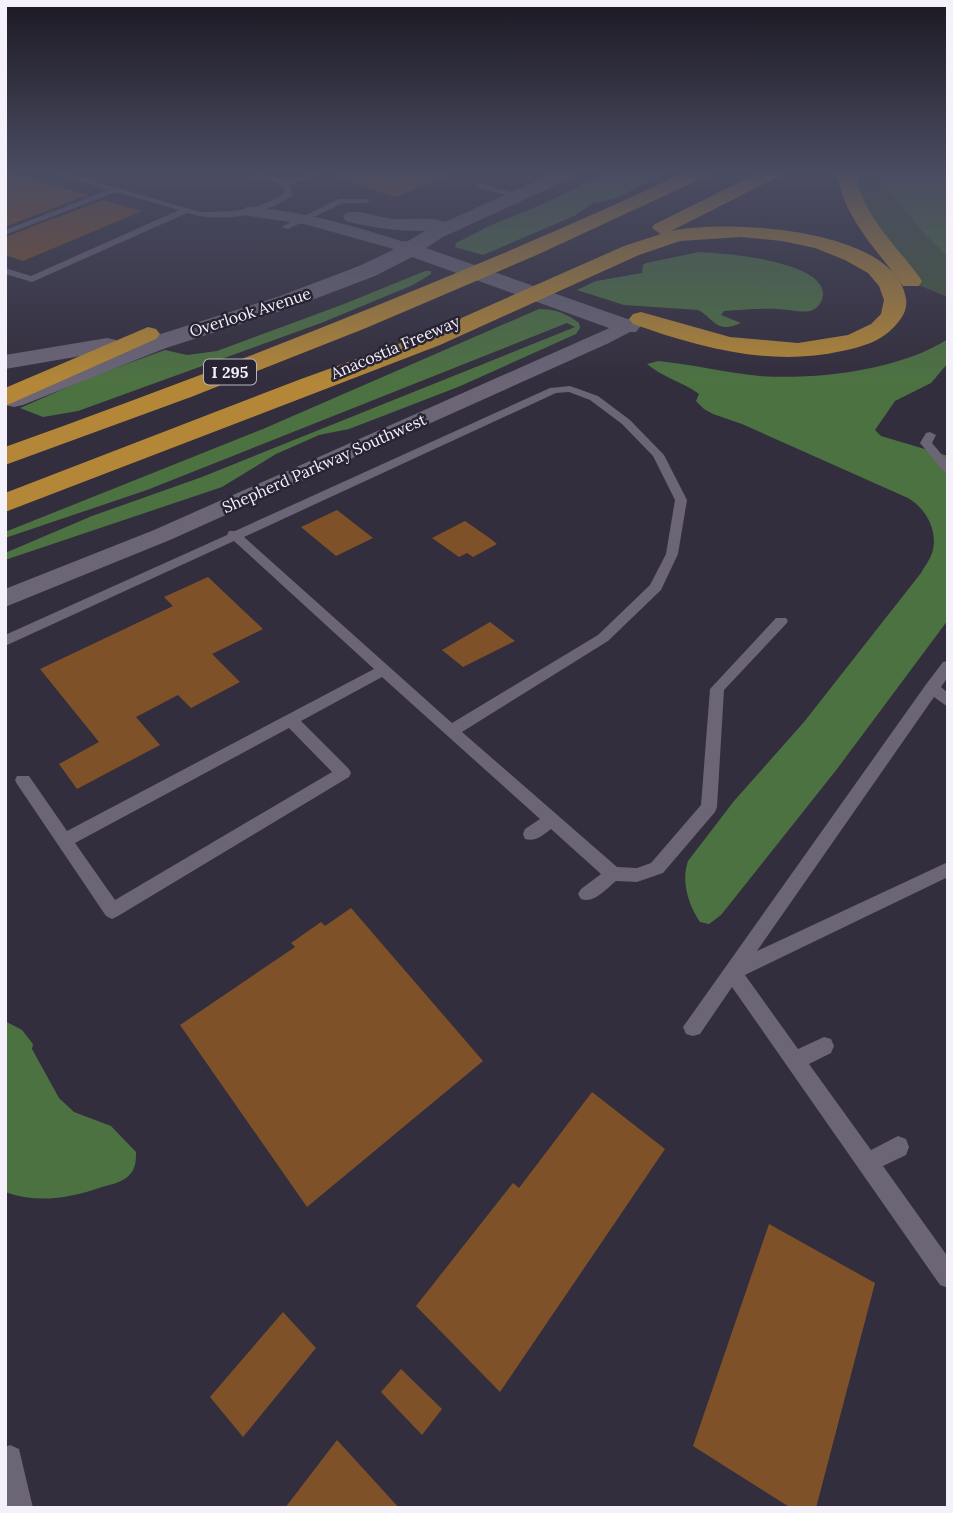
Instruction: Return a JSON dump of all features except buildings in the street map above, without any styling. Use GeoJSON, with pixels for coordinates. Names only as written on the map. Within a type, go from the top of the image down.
{"type":"FeatureCollection","features":[{"type":"Feature","properties":{"kind":"highway","name":"I 295"},"geometry":{"type":"LineString","coordinates":[[5,457],[232,372],[548,242]]}},
{"type":"Feature","properties":{"kind":"highway"},"geometry":{"type":"LineString","coordinates":[[566,277],[636,242]]}},
{"type":"Feature","properties":{"kind":"highway"},"geometry":{"type":"LineString","coordinates":[[566,277],[657,242]]}},
{"type":"Feature","properties":{"kind":"highway"},"geometry":{"type":"LineString","coordinates":[[634,323],[730,346],[769,351],[810,350],[846,344],[874,333],[892,318],[897,299],[886,277],[857,257],[813,242]]}},
{"type":"Feature","properties":{"kind":"highway"},"geometry":{"type":"LineString","coordinates":[[881,242],[912,284],[920,304]]}},
{"type":"Feature","properties":{"kind":"highway","name":"I 295"},"geometry":{"type":"LineString","coordinates":[[5,503],[287,394],[391,358],[566,277]]}},
{"type":"Feature","properties":{"kind":"highway"},"geometry":{"type":"LineString","coordinates":[[634,323],[722,355],[794,361],[835,358],[868,350],[894,339],[911,325]]}},
{"type":"Feature","properties":{"kind":"highway"},"geometry":{"type":"LineString","coordinates":[[5,399],[148,334]]}},
{"type":"Feature","properties":{"kind":"street"},"geometry":{"type":"LineString","coordinates":[[351,265],[356,254],[353,242]]}},
{"type":"Feature","properties":{"kind":"street"},"geometry":{"type":"LineString","coordinates":[[397,242],[634,323]]}},
{"type":"Feature","properties":{"kind":"street"},"geometry":{"type":"LineString","coordinates":[[409,246],[418,242]]}},
{"type":"Feature","properties":{"kind":"street","name":"Overlook Avenue"},"geometry":{"type":"LineString","coordinates":[[5,362],[97,347],[148,334],[292,288],[409,246]]}},
{"type":"Feature","properties":{"kind":"street","name":"Overlook Avenue"},"geometry":{"type":"LineString","coordinates":[[5,399],[31,394],[157,342],[336,284],[388,261],[409,246]]}},
{"type":"Feature","properties":{"kind":"street","name":"Shepherd Parkway Southwest"},"geometry":{"type":"LineString","coordinates":[[5,600],[237,502],[634,323]]}},
{"type":"Feature","properties":{"kind":"lane"},"geometry":{"type":"LineString","coordinates":[[5,271],[32,279],[116,242]]}},
{"type":"Feature","properties":{"kind":"lane"},"geometry":{"type":"LineString","coordinates":[[5,640],[554,390],[570,389],[594,398],[626,422],[658,455],[681,500],[672,554],[656,587],[603,638],[451,731]]}},
{"type":"Feature","properties":{"kind":"lane"},"geometry":{"type":"LineString","coordinates":[[930,435],[926,443],[948,470]]}},
{"type":"Feature","properties":{"kind":"lane"},"geometry":{"type":"LineString","coordinates":[[233,534],[613,874],[637,875],[657,868],[709,807],[718,689],[781,621]]}},
{"type":"Feature","properties":{"kind":"lane"},"geometry":{"type":"LineString","coordinates":[[693,1027],[948,666]]}},
{"type":"Feature","properties":{"kind":"lane"},"geometry":{"type":"LineString","coordinates":[[64,841],[384,670]]}},
{"type":"Feature","properties":{"kind":"lane"},"geometry":{"type":"LineString","coordinates":[[932,687],[948,702]]}},
{"type":"Feature","properties":{"kind":"lane"},"geometry":{"type":"LineString","coordinates":[[23,780],[112,911],[343,773],[291,720]]}},
{"type":"Feature","properties":{"kind":"lane"},"geometry":{"type":"LineString","coordinates":[[531,834],[552,820]]}},
{"type":"Feature","properties":{"kind":"lane"},"geometry":{"type":"LineString","coordinates":[[733,972],[948,869]]}},
{"type":"Feature","properties":{"kind":"lane"},"geometry":{"type":"LineString","coordinates":[[587,894],[613,874]]}},
{"type":"Feature","properties":{"kind":"lane"},"geometry":{"type":"LineString","coordinates":[[733,972],[948,1277]]}},
{"type":"Feature","properties":{"kind":"lane"},"geometry":{"type":"LineString","coordinates":[[795,1061],[824,1046]]}},
{"type":"Feature","properties":{"kind":"lane"},"geometry":{"type":"LineString","coordinates":[[867,1163],[898,1147]]}},
{"type":"Feature","properties":{"kind":"lane"},"geometry":{"type":"LineString","coordinates":[[10,1458],[20,1508]]}},
{"type":"Feature","properties":{"kind":"green space"},"geometry":{"type":"Polygon","coordinates":[[[514,242],[483,255],[455,247],[456,243],[514,242]]]}},
{"type":"Feature","properties":{"kind":"green space"},"geometry":{"type":"Polygon","coordinates":[[[880,242],[948,242],[948,297],[908,281],[880,242]]]}},
{"type":"Feature","properties":{"kind":"green space"},"geometry":{"type":"Polygon","coordinates":[[[933,242],[948,242],[948,257],[933,242]]]}},
{"type":"Feature","properties":{"kind":"green space"},"geometry":{"type":"Polygon","coordinates":[[[699,252],[750,257],[791,267],[808,274],[819,283],[822,301],[810,311],[724,311],[721,315],[741,323],[726,327],[716,324],[698,310],[624,305],[577,290],[596,281],[642,273],[646,263],[699,252]]]}},
{"type":"Feature","properties":{"kind":"green space"},"geometry":{"type":"Polygon","coordinates":[[[425,271],[431,271],[431,274],[413,285],[321,323],[78,411],[43,417],[20,408],[91,377],[165,350],[187,355],[217,351],[425,271]]]}},
{"type":"Feature","properties":{"kind":"green space"},"geometry":{"type":"Polygon","coordinates":[[[539,309],[565,314],[579,323],[580,328],[576,334],[458,387],[349,429],[319,435],[276,454],[222,487],[5,560],[5,553],[92,516],[202,477],[575,327],[567,323],[147,490],[5,538],[5,532],[263,429],[539,309]]]}},
{"type":"Feature","properties":{"kind":"green space"},"geometry":{"type":"Polygon","coordinates":[[[948,339],[948,363],[931,383],[895,401],[875,430],[881,436],[948,456],[948,620],[837,769],[721,915],[709,924],[700,922],[687,892],[685,876],[688,861],[734,801],[804,722],[921,573],[931,556],[934,537],[925,514],[908,498],[742,424],[713,414],[696,401],[699,394],[647,364],[658,361],[760,376],[832,374],[857,371],[906,358],[948,339]]]}},
{"type":"Feature","properties":{"kind":"green space"},"geometry":{"type":"Polygon","coordinates":[[[5,1021],[22,1030],[33,1044],[32,1049],[59,1098],[74,1112],[111,1126],[136,1152],[134,1168],[125,1179],[66,1197],[42,1199],[5,1192],[5,1021]]]}}]}
